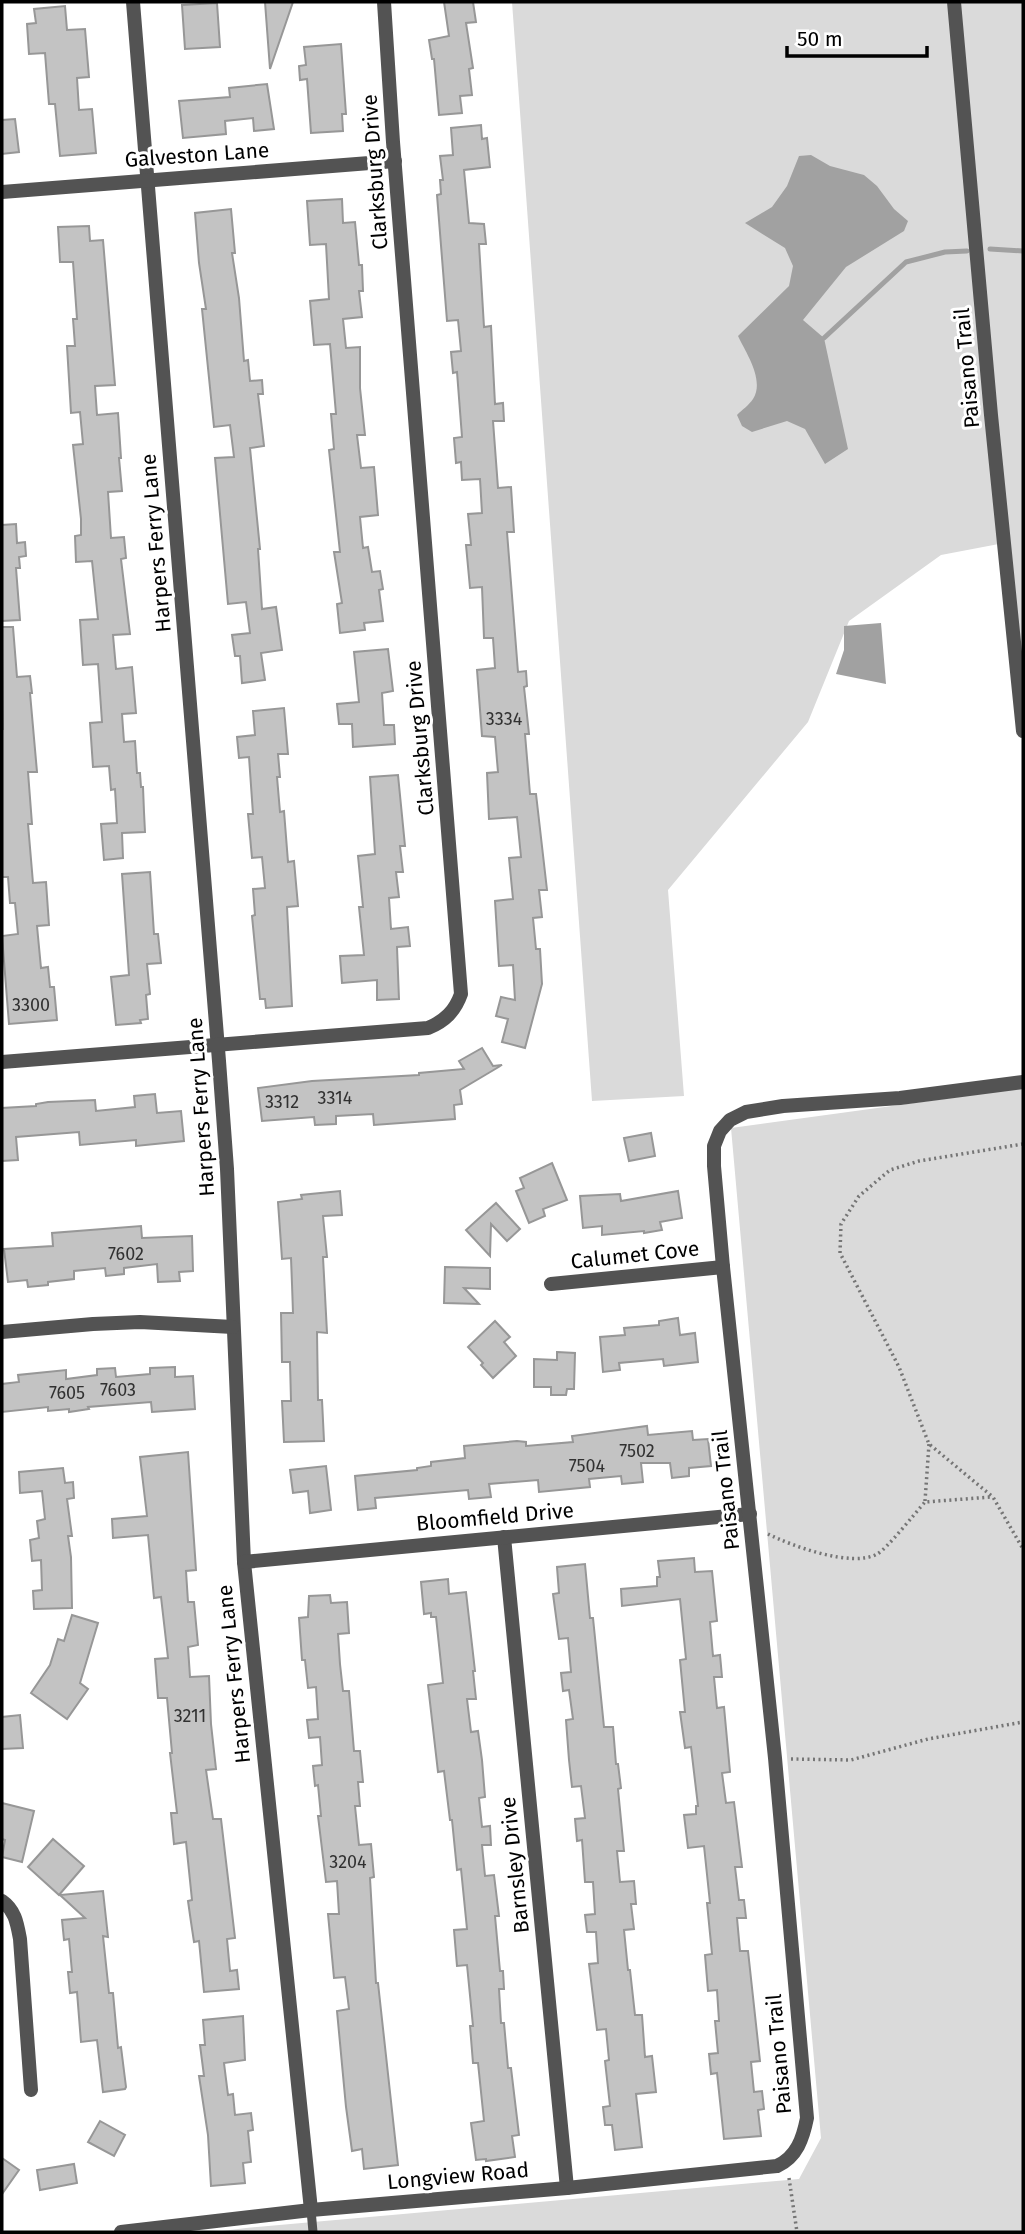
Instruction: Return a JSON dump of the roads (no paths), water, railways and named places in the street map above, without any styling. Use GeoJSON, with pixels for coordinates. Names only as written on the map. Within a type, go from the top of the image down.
{"type":"FeatureCollection","features":[{"type":"Feature","properties":{"kind":"street","name":"Harpers Ferry Lane"},"geometry":{"type":"LineString","coordinates":[[133,2],[227,1169],[244,1562],[311,2210]]}},
{"type":"Feature","properties":{"kind":"street","name":"Clarksburg Drive"},"geometry":{"type":"LineString","coordinates":[[2,1062],[428,1028],[440,1023],[457,1007],[461,994],[384,2]]}},
{"type":"Feature","properties":{"kind":"street","name":"Paisano Trail"},"geometry":{"type":"LineString","coordinates":[[954,2],[1023,731]]}},
{"type":"Feature","properties":{"kind":"street","name":"Galveston Lane"},"geometry":{"type":"LineString","coordinates":[[2,192],[395,161]]}},
{"type":"Feature","properties":{"kind":"street","name":"Paisano Trail"},"geometry":{"type":"LineString","coordinates":[[790,2158],[803,2137],[807,2118],[775,1758],[723,1267],[714,1146],[720,1131],[730,1120],[746,1112],[783,1105],[900,1098],[1023,1082]]}},
{"type":"Feature","properties":{"kind":"street","name":"Calumet Cove"},"geometry":{"type":"LineString","coordinates":[[551,1284],[723,1267]]}},
{"type":"Feature","properties":{"kind":"street"},"geometry":{"type":"LineString","coordinates":[[2,1332],[140,1322],[233,1326]]}},
{"type":"Feature","properties":{"kind":"street","name":"Bloomfield Drive"},"geometry":{"type":"LineString","coordinates":[[244,1562],[750,1514]]}},
{"type":"Feature","properties":{"kind":"street","name":"Barnsley Drive"},"geometry":{"type":"LineString","coordinates":[[504,1537],[567,2188]]}},
{"type":"Feature","properties":{"kind":"street"},"geometry":{"type":"LineString","coordinates":[[2,1901],[17,1919],[31,2090]]}},
{"type":"Feature","properties":{"kind":"street","name":"Longview Road"},"geometry":{"type":"LineString","coordinates":[[124,2232],[311,2210],[567,2188],[778,2166],[790,2158]]}},
{"type":"Feature","properties":{"kind":"lane"},"geometry":{"type":"LineString","coordinates":[[311,2210],[313,2232]]}},
{"type":"Feature","properties":{"kind":"waterway"},"geometry":{"type":"LineString","coordinates":[[990,249],[1023,251]]}},
{"type":"Feature","properties":{"kind":"waterway"},"geometry":{"type":"LineString","coordinates":[[824,338],[906,262],[945,252],[967,251]]}}]}
